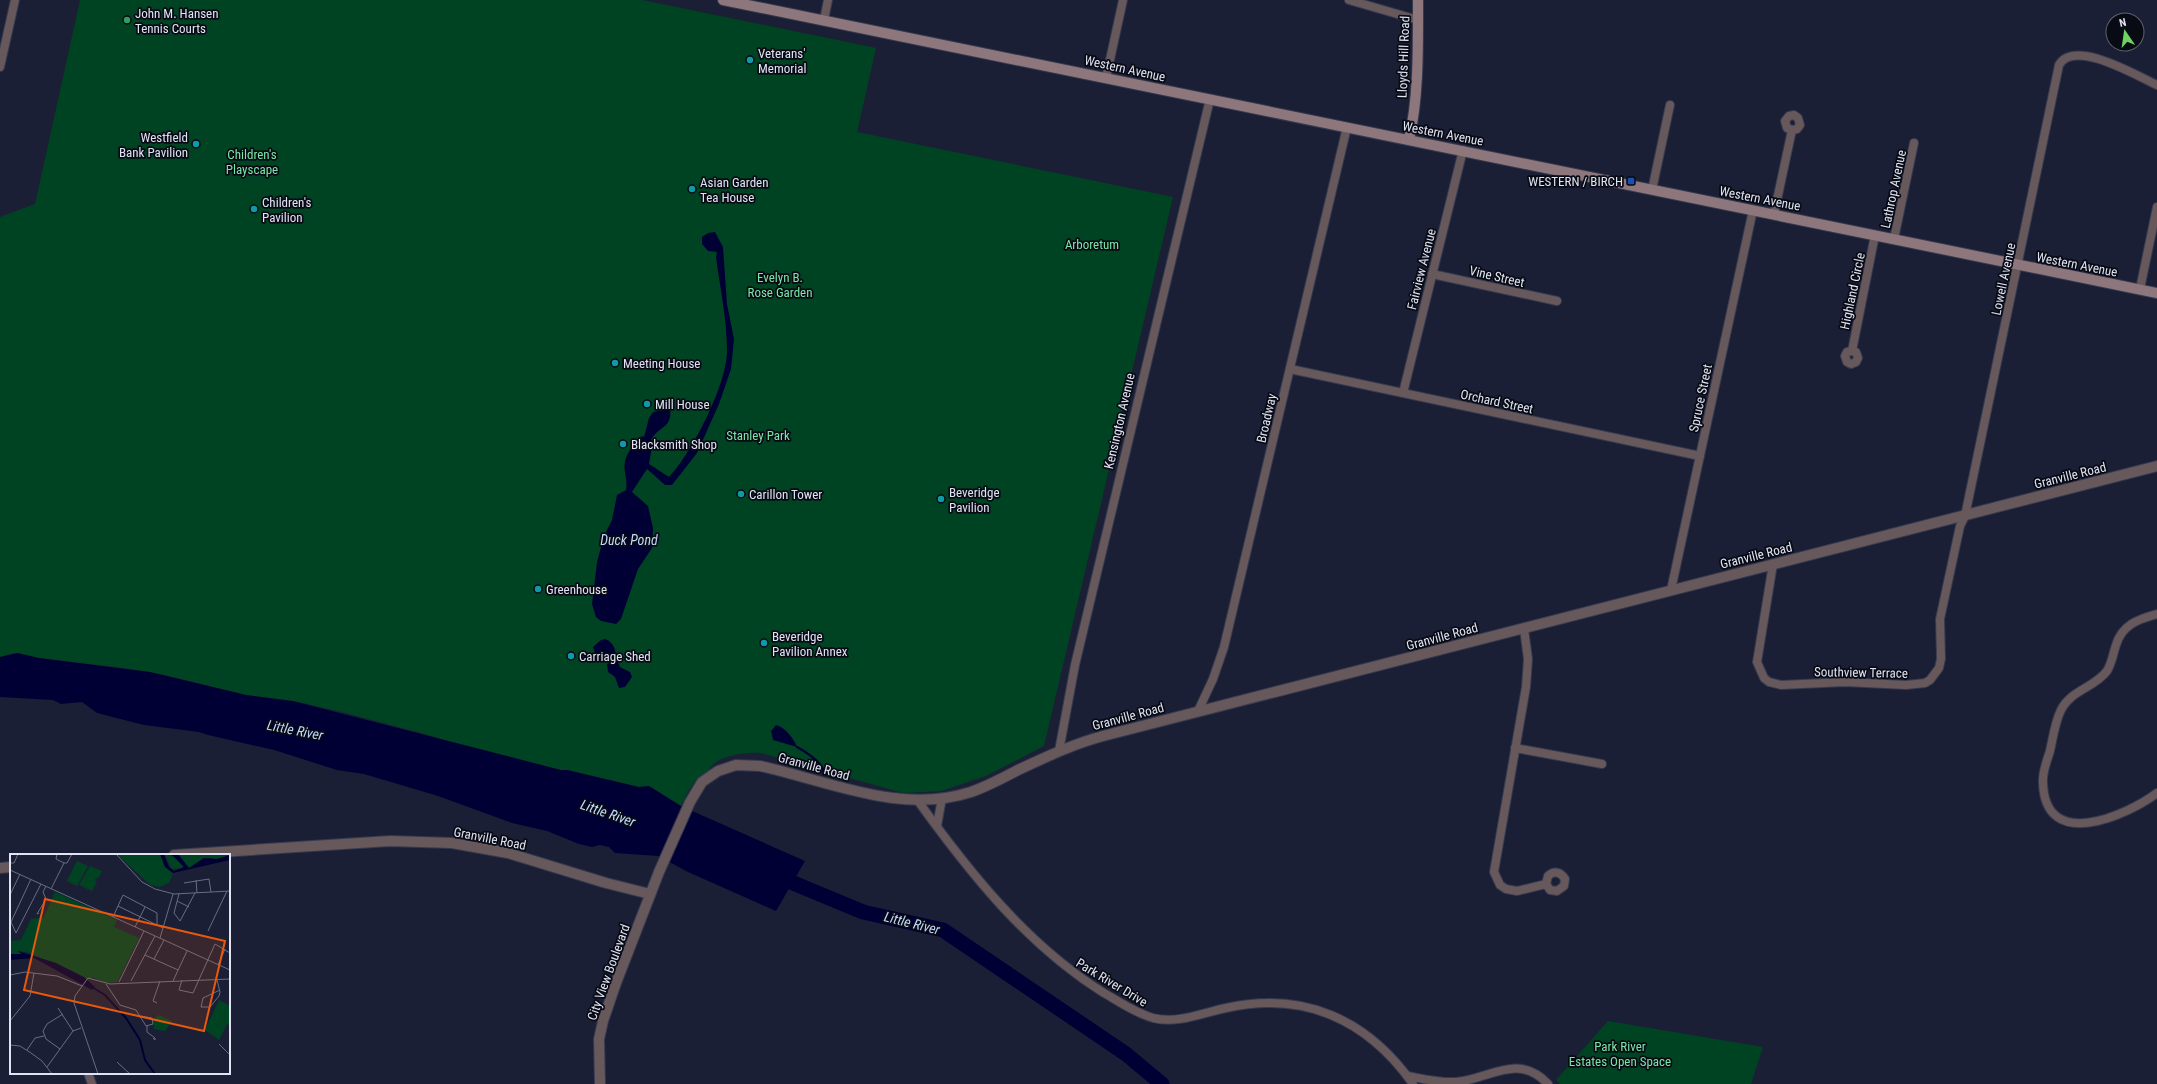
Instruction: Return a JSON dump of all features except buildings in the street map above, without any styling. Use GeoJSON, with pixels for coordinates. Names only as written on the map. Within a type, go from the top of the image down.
{"type":"FeatureCollection","features":[{"type":"Feature","properties":{"kind":"main road","name":"Western Avenue"},"geometry":{"type":"LineString","coordinates":[[723,0],[2157,293]]}},
{"type":"Feature","properties":{"kind":"main road","name":"Lloyds Hill Road"},"geometry":{"type":"LineString","coordinates":[[1409,139],[1414,103],[1418,0]]}},
{"type":"Feature","properties":{"kind":"street"},"geometry":{"type":"LineString","coordinates":[[0,67],[15,0]]}},
{"type":"Feature","properties":{"kind":"street"},"geometry":{"type":"LineString","coordinates":[[824,20],[828,0]]}},
{"type":"Feature","properties":{"kind":"street"},"geometry":{"type":"LineString","coordinates":[[1106,78],[1123,0]]}},
{"type":"Feature","properties":{"kind":"street"},"geometry":{"type":"LineString","coordinates":[[1349,0],[1418,20]]}},
{"type":"Feature","properties":{"kind":"street","name":"Lowell Avenue"},"geometry":{"type":"LineString","coordinates":[[1965,516],[2019,265],[2057,71],[2063,60],[2075,56],[2102,60],[2157,85]]}},
{"type":"Feature","properties":{"kind":"street","name":"Kensington Avenue"},"geometry":{"type":"LineString","coordinates":[[1059,751],[1075,665],[1210,99]]}},
{"type":"Feature","properties":{"kind":"street"},"geometry":{"type":"LineString","coordinates":[[1652,190],[1670,105]]}},
{"type":"Feature","properties":{"kind":"street","name":"Broadway"},"geometry":{"type":"LineString","coordinates":[[1198,711],[1213,679],[1224,646],[1347,127]]}},
{"type":"Feature","properties":{"kind":"street"},"geometry":{"type":"LineString","coordinates":[[1774,214],[1792,130]]}},
{"type":"Feature","properties":{"kind":"street","name":"Lathrop Avenue"},"geometry":{"type":"LineString","coordinates":[[1894,239],[1914,143]]}},
{"type":"Feature","properties":{"kind":"street","name":"Fairview Avenue"},"geometry":{"type":"LineString","coordinates":[[1404,393],[1462,150]]}},
{"type":"Feature","properties":{"kind":"street"},"geometry":{"type":"LineString","coordinates":[[2140,289],[2157,207]]}},
{"type":"Feature","properties":{"kind":"street","name":"Spruce Street"},"geometry":{"type":"LineString","coordinates":[[1671,590],[1753,210]]}},
{"type":"Feature","properties":{"kind":"street","name":"Highland Circle"},"geometry":{"type":"LineString","coordinates":[[1852,351],[1876,235]]}},
{"type":"Feature","properties":{"kind":"street","name":"Vine Street"},"geometry":{"type":"LineString","coordinates":[[1432,274],[1557,301]]}},
{"type":"Feature","properties":{"kind":"street","name":"Orchard Street"},"geometry":{"type":"LineString","coordinates":[[1290,369],[1700,456]]}},
{"type":"Feature","properties":{"kind":"street","name":"Granville Road"},"geometry":{"type":"LineString","coordinates":[[189,854],[390,841],[444,842],[508,853],[606,883],[650,894],[694,793],[702,782],[712,774],[724,768],[743,764],[769,768],[861,792],[918,801],[942,798],[977,789],[1082,742],[2157,466]]}},
{"type":"Feature","properties":{"kind":"street","name":"Southview Terrace"},"geometry":{"type":"LineString","coordinates":[[1773,564],[1757,656],[1758,668],[1764,678],[1769,682],[1781,685],[1845,682],[1906,685],[1925,683],[1935,675],[1941,659],[1940,618],[1960,526],[1965,516]]}},
{"type":"Feature","properties":{"kind":"street"},"geometry":{"type":"LineString","coordinates":[[2157,614],[2139,619],[2128,626],[2119,637],[2112,660],[2105,673],[2094,682],[2071,696],[2064,705],[2058,717],[2043,783],[2045,795],[2050,808],[2062,820],[2074,824],[2096,822],[2130,808],[2157,793]]}},
{"type":"Feature","properties":{"kind":"street"},"geometry":{"type":"LineString","coordinates":[[1524,629],[1528,652],[1528,672],[1495,860],[1495,876],[1500,886],[1513,891],[1546,884]]}},
{"type":"Feature","properties":{"kind":"street"},"geometry":{"type":"LineString","coordinates":[[1515,748],[1602,764]]}},
{"type":"Feature","properties":{"kind":"street"},"geometry":{"type":"LineString","coordinates":[[937,826],[942,798]]}},
{"type":"Feature","properties":{"kind":"street","name":"Park River Drive"},"geometry":{"type":"LineString","coordinates":[[918,801],[1003,908],[1047,952],[1081,978],[1133,1010],[1154,1018],[1172,1020],[1224,1008],[1255,1003],[1287,1003],[1310,1007],[1334,1015],[1361,1030],[1385,1051],[1408,1076],[1413,1084]]}},
{"type":"Feature","properties":{"kind":"street"},"geometry":{"type":"LineString","coordinates":[[0,868],[10,867]]}},
{"type":"Feature","properties":{"kind":"street","name":"City View Boulevard"},"geometry":{"type":"LineString","coordinates":[[600,1084],[599,1039],[603,1021],[650,894]]}},
{"type":"Feature","properties":{"kind":"street"},"geometry":{"type":"LineString","coordinates":[[1408,1076],[1455,1082],[1500,1070],[1519,1069],[1536,1074],[1548,1084]]}},
{"type":"Feature","properties":{"kind":"street"},"geometry":{"type":"LineString","coordinates":[[88,1074],[92,1084]]}},
{"type":"Feature","properties":{"kind":"green space","name":"Stanley Park"},"geometry":{"type":"Polygon","coordinates":[[[80,0],[642,0],[876,48],[857,132],[1173,197],[1044,746],[986,776],[941,791],[903,793],[761,753],[734,755],[715,763],[710,768],[706,778],[700,775],[689,790],[681,806],[649,786],[639,787],[464,747],[425,734],[303,703],[246,695],[165,675],[124,668],[39,658],[14,653],[0,657],[0,217],[35,204],[80,0]]]}},
{"type":"Feature","properties":{"kind":"green space","name":"Park River Estates Open Space"},"geometry":{"type":"Polygon","coordinates":[[[1608,1021],[1763,1047],[1751,1084],[1560,1084],[1556,1080],[1608,1021]]]}},
{"type":"Feature","properties":{"kind":"water","name":"Duck Pond"},"geometry":{"type":"Polygon","coordinates":[[[715,232],[723,247],[727,304],[734,339],[731,369],[719,404],[697,453],[672,485],[665,485],[647,469],[632,492],[648,506],[653,528],[652,548],[638,569],[621,619],[616,624],[601,621],[596,617],[592,604],[597,562],[604,536],[612,520],[617,495],[626,490],[624,466],[626,456],[638,440],[642,436],[644,437],[649,418],[653,412],[670,409],[667,424],[657,432],[651,440],[653,441],[649,464],[669,477],[688,452],[707,417],[721,381],[727,351],[727,339],[716,257],[717,252],[708,251],[702,244],[702,237],[708,233],[715,232]]]}},
{"type":"Feature","properties":{"kind":"water"},"geometry":{"type":"Polygon","coordinates":[[[605,639],[612,644],[615,649],[615,658],[603,662],[597,659],[593,647],[601,640],[605,639]]]}},
{"type":"Feature","properties":{"kind":"water"},"geometry":{"type":"Polygon","coordinates":[[[18,653],[39,658],[150,672],[246,695],[293,701],[561,770],[567,770],[639,787],[649,786],[681,806],[805,861],[776,911],[688,872],[658,856],[615,853],[609,847],[600,845],[592,847],[579,844],[547,831],[512,823],[438,796],[364,774],[337,770],[274,750],[199,732],[144,725],[97,713],[82,702],[61,704],[53,700],[0,697],[0,657],[18,653]]]}},
{"type":"Feature","properties":{"kind":"water"},"geometry":{"type":"Polygon","coordinates":[[[617,660],[620,667],[630,672],[632,677],[625,687],[619,688],[615,677],[608,672],[607,664],[617,660]]]}},
{"type":"Feature","properties":{"kind":"water"},"geometry":{"type":"Polygon","coordinates":[[[776,725],[783,728],[789,734],[797,747],[773,740],[771,731],[776,725]]]}},
{"type":"Feature","properties":{"kind":"waterway"},"geometry":{"type":"LineString","coordinates":[[797,747],[817,761],[824,772]]}},
{"type":"Feature","properties":{"kind":"waterway","name":"Little River"},"geometry":{"type":"LineString","coordinates":[[774,875],[863,912],[943,930],[1126,1054],[1162,1084]]}},
{"type":"Feature","properties":{"kind":"place","name":"John M. Hansen Tennis Courts"},"geometry":{"type":"Point","coordinates":[127,20]}},
{"type":"Feature","properties":{"kind":"place","name":"Veterans' Memorial"},"geometry":{"type":"Point","coordinates":[750,60]}},
{"type":"Feature","properties":{"kind":"place","name":"Westfield Bank Pavilion"},"geometry":{"type":"Point","coordinates":[196,144]}},
{"type":"Feature","properties":{"kind":"place","name":"WESTERN / BIRCH"},"geometry":{"type":"Point","coordinates":[1631,181]}},
{"type":"Feature","properties":{"kind":"place","name":"Asian Garden Tea House"},"geometry":{"type":"Point","coordinates":[692,189]}},
{"type":"Feature","properties":{"kind":"place","name":"Children's Pavilion"},"geometry":{"type":"Point","coordinates":[254,209]}},
{"type":"Feature","properties":{"kind":"place","name":"Meeting House"},"geometry":{"type":"Point","coordinates":[615,363]}},
{"type":"Feature","properties":{"kind":"place","name":"Mill House"},"geometry":{"type":"Point","coordinates":[647,404]}},
{"type":"Feature","properties":{"kind":"place","name":"Blacksmith Shop"},"geometry":{"type":"Point","coordinates":[623,444]}},
{"type":"Feature","properties":{"kind":"place","name":"Carillon Tower"},"geometry":{"type":"Point","coordinates":[741,494]}},
{"type":"Feature","properties":{"kind":"place","name":"Beveridge Pavilion"},"geometry":{"type":"Point","coordinates":[941,499]}},
{"type":"Feature","properties":{"kind":"place","name":"Greenhouse"},"geometry":{"type":"Point","coordinates":[538,589]}},
{"type":"Feature","properties":{"kind":"place","name":"Beveridge Pavilion Annex"},"geometry":{"type":"Point","coordinates":[764,643]}},
{"type":"Feature","properties":{"kind":"place","name":"Carriage Shed"},"geometry":{"type":"Point","coordinates":[571,656]}},
{"type":"Feature","properties":{"kind":"park label","name":"Children's Playscape"},"geometry":{"type":"Point","coordinates":[252,162]}},
{"type":"Feature","properties":{"kind":"park label","name":"Arboretum"},"geometry":{"type":"Point","coordinates":[1092,244]}},
{"type":"Feature","properties":{"kind":"park label","name":"Evelyn B. Rose Garden"},"geometry":{"type":"Point","coordinates":[780,284]}}]}
